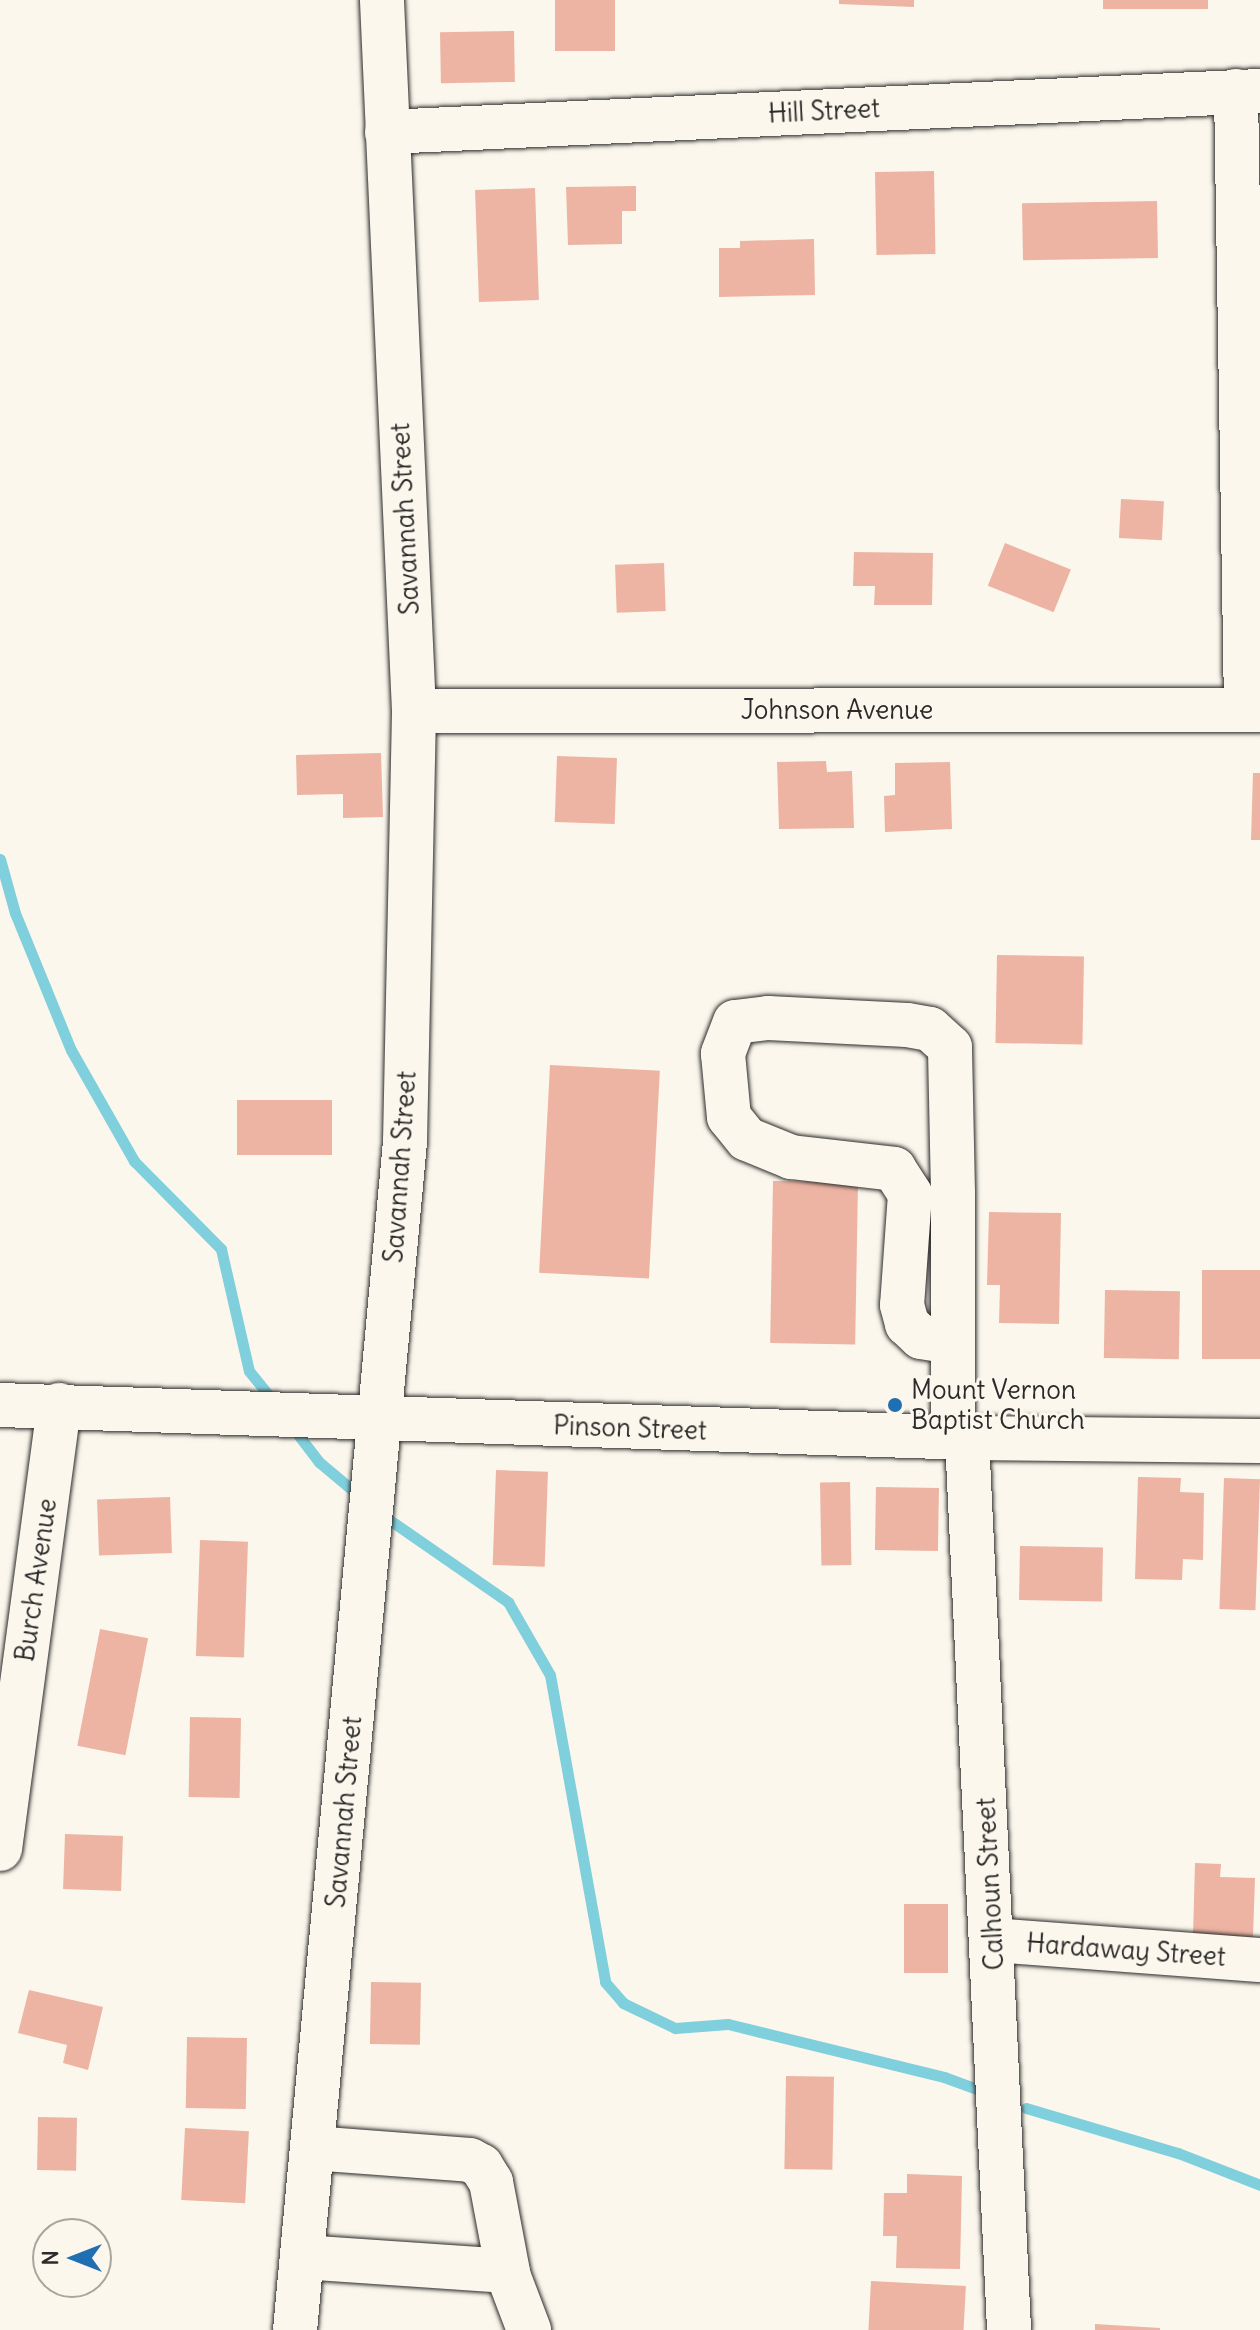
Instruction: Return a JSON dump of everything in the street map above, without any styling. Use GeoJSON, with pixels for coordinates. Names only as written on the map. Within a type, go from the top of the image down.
{"type":"FeatureCollection","features":[{"type":"Feature","properties":{"kind":"street","name":"Savannah Street"},"geometry":{"type":"LineString","coordinates":[[295,2330],[405,1142],[414,711],[382,0]]}},
{"type":"Feature","properties":{"kind":"street","name":"Hill Street"},"geometry":{"type":"LineString","coordinates":[[387,132],[1248,91]]}},
{"type":"Feature","properties":{"kind":"street"},"geometry":{"type":"LineString","coordinates":[[1248,91],[1253,710]]}},
{"type":"Feature","properties":{"kind":"street","name":"Johnson Avenue"},"geometry":{"type":"LineString","coordinates":[[414,711],[1253,710]]}},
{"type":"Feature","properties":{"kind":"street","name":"Calhoun Street"},"geometry":{"type":"LineString","coordinates":[[953,1342],[921,1337],[907,1324],[902,1305],[910,1194],[894,1169],[791,1157],[747,1139],[729,1117],[723,1054],[735,1022],[768,1018],[907,1025],[930,1029],[950,1047],[953,1342],[993,1940],[1009,2330]]}},
{"type":"Feature","properties":{"kind":"street","name":"Pinson Street"},"geometry":{"type":"LineString","coordinates":[[0,1405],[960,1438],[1260,1441]]}},
{"type":"Feature","properties":{"kind":"street","name":"Burch Avenue"},"geometry":{"type":"LineString","coordinates":[[0,1849],[59,1405]]}},
{"type":"Feature","properties":{"kind":"street","name":"Hardaway Street"},"geometry":{"type":"LineString","coordinates":[[993,1940],[1260,1960]]}},
{"type":"Feature","properties":{"kind":"street"},"geometry":{"type":"LineString","coordinates":[[312,2148],[470,2160],[481,2166],[491,2182],[508,2271],[529,2330]]}},
{"type":"Feature","properties":{"kind":"street"},"geometry":{"type":"LineString","coordinates":[[302,2257],[508,2271]]}},
{"type":"Feature","properties":{"kind":"building"},"geometry":{"type":"Polygon","coordinates":[[[555,0],[615,0],[615,51],[555,51],[555,0]]]}},
{"type":"Feature","properties":{"kind":"building"},"geometry":{"type":"Polygon","coordinates":[[[839,0],[914,0],[914,7],[839,4],[839,0]]]}},
{"type":"Feature","properties":{"kind":"building"},"geometry":{"type":"Polygon","coordinates":[[[1103,0],[1208,0],[1208,9],[1103,9],[1103,0]]]}},
{"type":"Feature","properties":{"kind":"building"},"geometry":{"type":"Polygon","coordinates":[[[514,31],[515,82],[441,83],[440,32],[514,31]]]}},
{"type":"Feature","properties":{"kind":"building"},"geometry":{"type":"Polygon","coordinates":[[[934,171],[935,254],[876,255],[875,172],[934,171]]]}},
{"type":"Feature","properties":{"kind":"building"},"geometry":{"type":"Polygon","coordinates":[[[636,186],[636,211],[622,211],[622,244],[568,245],[566,187],[636,186]]]}},
{"type":"Feature","properties":{"kind":"building"},"geometry":{"type":"Polygon","coordinates":[[[535,188],[539,300],[479,302],[475,190],[535,188]]]}},
{"type":"Feature","properties":{"kind":"building"},"geometry":{"type":"Polygon","coordinates":[[[1157,201],[1158,258],[1023,260],[1022,203],[1157,201]]]}},
{"type":"Feature","properties":{"kind":"building"},"geometry":{"type":"Polygon","coordinates":[[[814,239],[815,295],[719,297],[719,248],[740,248],[740,241],[814,239]]]}},
{"type":"Feature","properties":{"kind":"building"},"geometry":{"type":"Polygon","coordinates":[[[1121,499],[1164,501],[1162,540],[1119,538],[1121,499]]]}},
{"type":"Feature","properties":{"kind":"building"},"geometry":{"type":"Polygon","coordinates":[[[1005,543],[1071,570],[1054,612],[988,586],[1005,543]]]}},
{"type":"Feature","properties":{"kind":"building"},"geometry":{"type":"Polygon","coordinates":[[[854,552],[933,553],[932,605],[874,605],[875,586],[853,586],[854,552]]]}},
{"type":"Feature","properties":{"kind":"building"},"geometry":{"type":"Polygon","coordinates":[[[664,563],[666,611],[617,613],[615,565],[664,563]]]}},
{"type":"Feature","properties":{"kind":"building"},"geometry":{"type":"Polygon","coordinates":[[[381,753],[383,817],[343,818],[343,794],[297,795],[296,755],[381,753]]]}},
{"type":"Feature","properties":{"kind":"building"},"geometry":{"type":"Polygon","coordinates":[[[557,756],[617,758],[615,824],[555,822],[557,756]]]}},
{"type":"Feature","properties":{"kind":"building"},"geometry":{"type":"Polygon","coordinates":[[[826,761],[827,772],[852,771],[854,828],[779,829],[777,762],[826,761]]]}},
{"type":"Feature","properties":{"kind":"building"},"geometry":{"type":"Polygon","coordinates":[[[950,762],[952,829],[885,832],[884,796],[895,795],[895,763],[950,762]]]}},
{"type":"Feature","properties":{"kind":"building"},"geometry":{"type":"Polygon","coordinates":[[[1253,773],[1260,773],[1260,840],[1251,840],[1253,773]]]}},
{"type":"Feature","properties":{"kind":"building"},"geometry":{"type":"Polygon","coordinates":[[[997,955],[1084,957],[1082,1045],[995,1043],[997,955]]]}},
{"type":"Feature","properties":{"kind":"building"},"geometry":{"type":"Polygon","coordinates":[[[550,1065],[660,1071],[649,1278],[539,1273],[550,1065]]]}},
{"type":"Feature","properties":{"kind":"building"},"geometry":{"type":"Polygon","coordinates":[[[237,1100],[332,1100],[332,1155],[237,1155],[237,1100]]]}},
{"type":"Feature","properties":{"kind":"building"},"geometry":{"type":"Polygon","coordinates":[[[773,1181],[858,1182],[855,1344],[770,1343],[773,1181]]]}},
{"type":"Feature","properties":{"kind":"building"},"geometry":{"type":"Polygon","coordinates":[[[989,1212],[1061,1213],[1059,1324],[999,1323],[1000,1285],[987,1285],[989,1212]]]}},
{"type":"Feature","properties":{"kind":"building"},"geometry":{"type":"Polygon","coordinates":[[[1202,1270],[1260,1270],[1260,1359],[1202,1359],[1202,1270]]]}},
{"type":"Feature","properties":{"kind":"building"},"geometry":{"type":"Polygon","coordinates":[[[1105,1290],[1180,1291],[1179,1359],[1104,1358],[1105,1290]]]}},
{"type":"Feature","properties":{"kind":"building"},"geometry":{"type":"Polygon","coordinates":[[[496,1470],[548,1472],[545,1567],[493,1565],[496,1470]]]}},
{"type":"Feature","properties":{"kind":"building"},"geometry":{"type":"Polygon","coordinates":[[[1138,1477],[1181,1478],[1180,1492],[1204,1493],[1203,1560],[1183,1559],[1182,1580],[1135,1579],[1138,1477]]]}},
{"type":"Feature","properties":{"kind":"building"},"geometry":{"type":"Polygon","coordinates":[[[1224,1478],[1260,1479],[1255,1610],[1219,1609],[1224,1478]]]}},
{"type":"Feature","properties":{"kind":"building"},"geometry":{"type":"Polygon","coordinates":[[[850,1482],[851,1565],[821,1566],[820,1483],[850,1482]]]}},
{"type":"Feature","properties":{"kind":"building"},"geometry":{"type":"Polygon","coordinates":[[[876,1487],[939,1488],[938,1551],[875,1550],[876,1487]]]}},
{"type":"Feature","properties":{"kind":"building"},"geometry":{"type":"Polygon","coordinates":[[[170,1497],[172,1553],[99,1556],[97,1500],[170,1497]]]}},
{"type":"Feature","properties":{"kind":"building"},"geometry":{"type":"Polygon","coordinates":[[[200,1540],[248,1542],[244,1658],[196,1656],[200,1540]]]}},
{"type":"Feature","properties":{"kind":"building"},"geometry":{"type":"Polygon","coordinates":[[[1020,1546],[1103,1547],[1102,1601],[1019,1600],[1020,1546]]]}},
{"type":"Feature","properties":{"kind":"building"},"geometry":{"type":"Polygon","coordinates":[[[100,1629],[148,1638],[125,1755],[77,1746],[100,1629]]]}},
{"type":"Feature","properties":{"kind":"building"},"geometry":{"type":"Polygon","coordinates":[[[190,1717],[241,1718],[240,1798],[189,1797],[190,1717]]]}},
{"type":"Feature","properties":{"kind":"building"},"geometry":{"type":"Polygon","coordinates":[[[65,1834],[123,1836],[121,1891],[63,1889],[65,1834]]]}},
{"type":"Feature","properties":{"kind":"building"},"geometry":{"type":"Polygon","coordinates":[[[1195,1863],[1221,1864],[1220,1877],[1255,1878],[1253,1937],[1193,1936],[1195,1863]]]}},
{"type":"Feature","properties":{"kind":"building"},"geometry":{"type":"Polygon","coordinates":[[[904,1904],[948,1904],[948,1973],[904,1973],[904,1904]]]}},
{"type":"Feature","properties":{"kind":"building"},"geometry":{"type":"Polygon","coordinates":[[[371,1982],[421,1983],[420,2045],[370,2044],[371,1982]]]}},
{"type":"Feature","properties":{"kind":"building"},"geometry":{"type":"Polygon","coordinates":[[[29,1990],[103,2007],[88,2070],[63,2063],[67,2045],[18,2033],[29,1990]]]}},
{"type":"Feature","properties":{"kind":"building"},"geometry":{"type":"Polygon","coordinates":[[[187,2037],[247,2038],[246,2109],[186,2108],[187,2037]]]}},
{"type":"Feature","properties":{"kind":"building"},"geometry":{"type":"Polygon","coordinates":[[[786,2076],[834,2077],[832,2170],[784,2169],[786,2076]]]}},
{"type":"Feature","properties":{"kind":"building"},"geometry":{"type":"Polygon","coordinates":[[[38,2117],[77,2118],[76,2171],[37,2170],[38,2117]]]}},
{"type":"Feature","properties":{"kind":"building"},"geometry":{"type":"Polygon","coordinates":[[[185,2128],[249,2131],[245,2203],[181,2200],[185,2128]]]}},
{"type":"Feature","properties":{"kind":"building"},"geometry":{"type":"Polygon","coordinates":[[[907,2174],[962,2176],[960,2269],[896,2268],[897,2236],[883,2236],[884,2193],[907,2193],[907,2174]]]}},
{"type":"Feature","properties":{"kind":"building"},"geometry":{"type":"Polygon","coordinates":[[[871,2281],[966,2286],[964,2330],[868,2330],[871,2281]]]}},
{"type":"Feature","properties":{"kind":"building"},"geometry":{"type":"Polygon","coordinates":[[[1095,2324],[1160,2328],[1160,2330],[1095,2330],[1095,2324]]]}},
{"type":"Feature","properties":{"kind":"waterway"},"geometry":{"type":"LineString","coordinates":[[0,859],[15,913],[71,1050],[134,1161],[221,1249],[249,1371],[273,1401]]}},
{"type":"Feature","properties":{"kind":"waterway"},"geometry":{"type":"LineString","coordinates":[[293,1428],[319,1462],[362,1498]]}},
{"type":"Feature","properties":{"kind":"waterway"},"geometry":{"type":"LineString","coordinates":[[381,1514],[508,1602],[550,1675],[605,1982],[623,2003],[675,2028],[728,2024],[944,2077],[985,2092]]}},
{"type":"Feature","properties":{"kind":"waterway"},"geometry":{"type":"LineString","coordinates":[[1026,2108],[1178,2153],[1260,2185]]}},
{"type":"Feature","properties":{"kind":"place","name":"Mount Vernon Baptist Church"},"geometry":{"type":"Point","coordinates":[895,1405]}}]}
